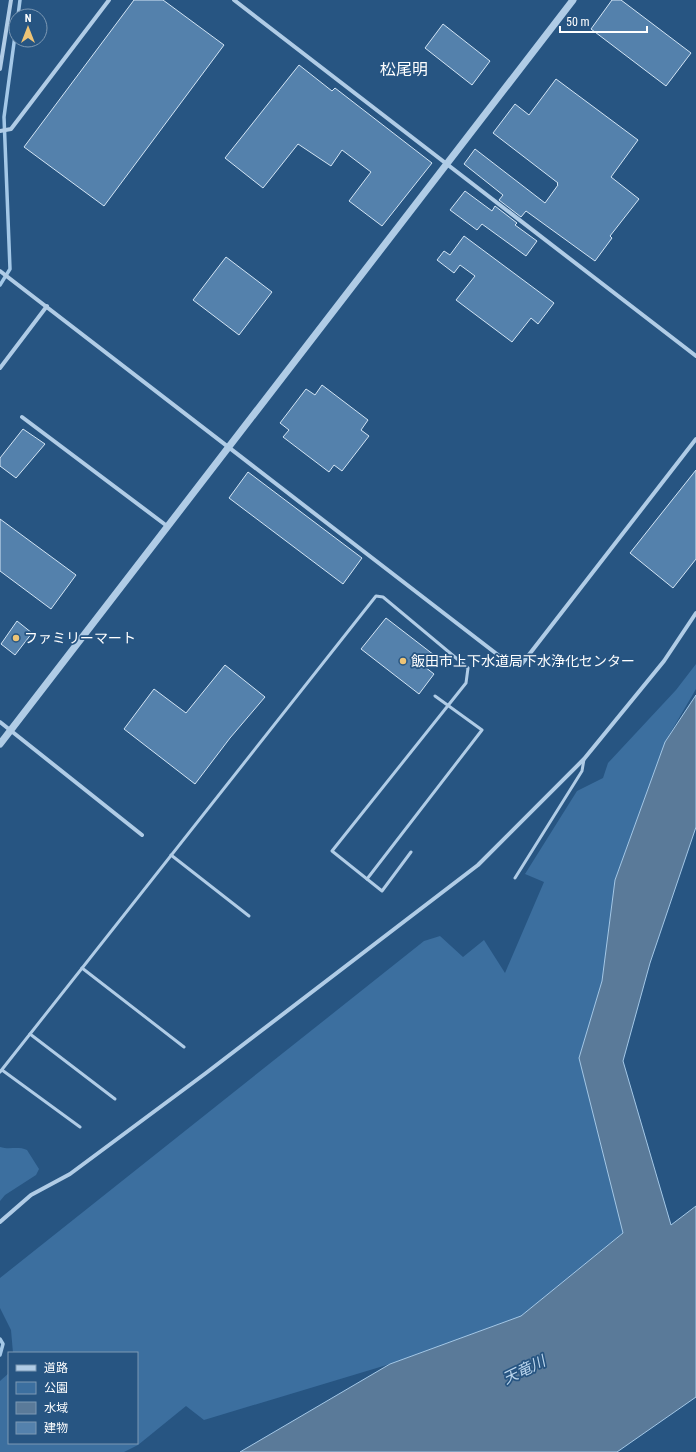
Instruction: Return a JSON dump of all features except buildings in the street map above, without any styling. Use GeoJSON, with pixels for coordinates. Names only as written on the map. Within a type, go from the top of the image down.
{"type":"FeatureCollection","features":[{"type":"Feature","properties":{"kind":"street"},"geometry":{"type":"LineString","coordinates":[[0,69],[11,0]]}},
{"type":"Feature","properties":{"kind":"street"},"geometry":{"type":"LineString","coordinates":[[0,131],[11,129],[109,0]]}},
{"type":"Feature","properties":{"kind":"street"},"geometry":{"type":"LineString","coordinates":[[234,0],[696,356]]}},
{"type":"Feature","properties":{"kind":"street"},"geometry":{"type":"LineString","coordinates":[[0,744],[572,0]]}},
{"type":"Feature","properties":{"kind":"street"},"geometry":{"type":"LineString","coordinates":[[1,272],[511,665],[521,665],[696,438]]}},
{"type":"Feature","properties":{"kind":"street"},"geometry":{"type":"LineString","coordinates":[[0,368],[47,306]]}},
{"type":"Feature","properties":{"kind":"street"},"geometry":{"type":"LineString","coordinates":[[22,417],[167,526]]}},
{"type":"Feature","properties":{"kind":"street"},"geometry":{"type":"LineString","coordinates":[[1,1220],[31,1195],[70,1174],[206,1073],[478,865],[584,759],[664,660],[696,614]]}},
{"type":"Feature","properties":{"kind":"street"},"geometry":{"type":"LineString","coordinates":[[0,722],[142,835]]}},
{"type":"Feature","properties":{"kind":"lane"},"geometry":{"type":"LineString","coordinates":[[80,1127],[1,1071],[376,596],[383,597],[468,668],[466,684],[332,852],[382,891],[411,852]]}},
{"type":"Feature","properties":{"kind":"lane"},"geometry":{"type":"LineString","coordinates":[[367,879],[482,730],[435,696]]}},
{"type":"Feature","properties":{"kind":"lane"},"geometry":{"type":"LineString","coordinates":[[515,878],[582,771],[584,759]]}},
{"type":"Feature","properties":{"kind":"lane"},"geometry":{"type":"LineString","coordinates":[[172,855],[249,916]]}},
{"type":"Feature","properties":{"kind":"lane"},"geometry":{"type":"LineString","coordinates":[[82,968],[184,1047]]}},
{"type":"Feature","properties":{"kind":"lane"},"geometry":{"type":"LineString","coordinates":[[30,1034],[115,1099]]}},
{"type":"Feature","properties":{"kind":"green space"},"geometry":{"type":"Polygon","coordinates":[[[696,664],[696,689],[665,742],[615,880],[602,981],[579,1058],[623,1233],[521,1316],[390,1364],[204,1420],[186,1406],[138,1445],[124,1452],[0,1452],[0,1381],[8,1374],[8,1444],[138,1444],[138,1352],[13,1352],[11,1330],[0,1308],[0,1278],[424,941],[440,936],[463,957],[484,940],[505,973],[544,882],[525,874],[577,791],[603,778],[608,763],[676,690],[696,664]]]}},
{"type":"Feature","properties":{"kind":"green space"},"geometry":{"type":"Polygon","coordinates":[[[0,1147],[20,1148],[27,1150],[39,1169],[36,1175],[5,1195],[0,1201],[0,1147]]]}},
{"type":"Feature","properties":{"kind":"water","name":"天竜川"},"geometry":{"type":"Polygon","coordinates":[[[696,695],[696,827],[650,963],[623,1061],[671,1225],[696,1206],[696,1397],[617,1452],[240,1452],[390,1364],[521,1316],[623,1233],[579,1058],[602,981],[615,880],[665,742],[696,695]]]}},
{"type":"Feature","properties":{"kind":"waterway"},"geometry":{"type":"LineString","coordinates":[[19,8],[20,0]]}},
{"type":"Feature","properties":{"kind":"waterway"},"geometry":{"type":"LineString","coordinates":[[0,285],[10,269],[4,117],[13,48]]}},
{"type":"Feature","properties":{"kind":"waterway"},"geometry":{"type":"LineString","coordinates":[[0,1339],[3,1344],[0,1355]]}},
{"type":"Feature","properties":{"kind":"place","name":"ファミリーマート"},"geometry":{"type":"Point","coordinates":[16,638]}},
{"type":"Feature","properties":{"kind":"place","name":"飯田市上下水道局下水浄化センター"},"geometry":{"type":"Point","coordinates":[403,661]}},
{"type":"Feature","properties":{"kind":"district","name":"松尾明"},"geometry":{"type":"Point","coordinates":[404,69]}}]}
